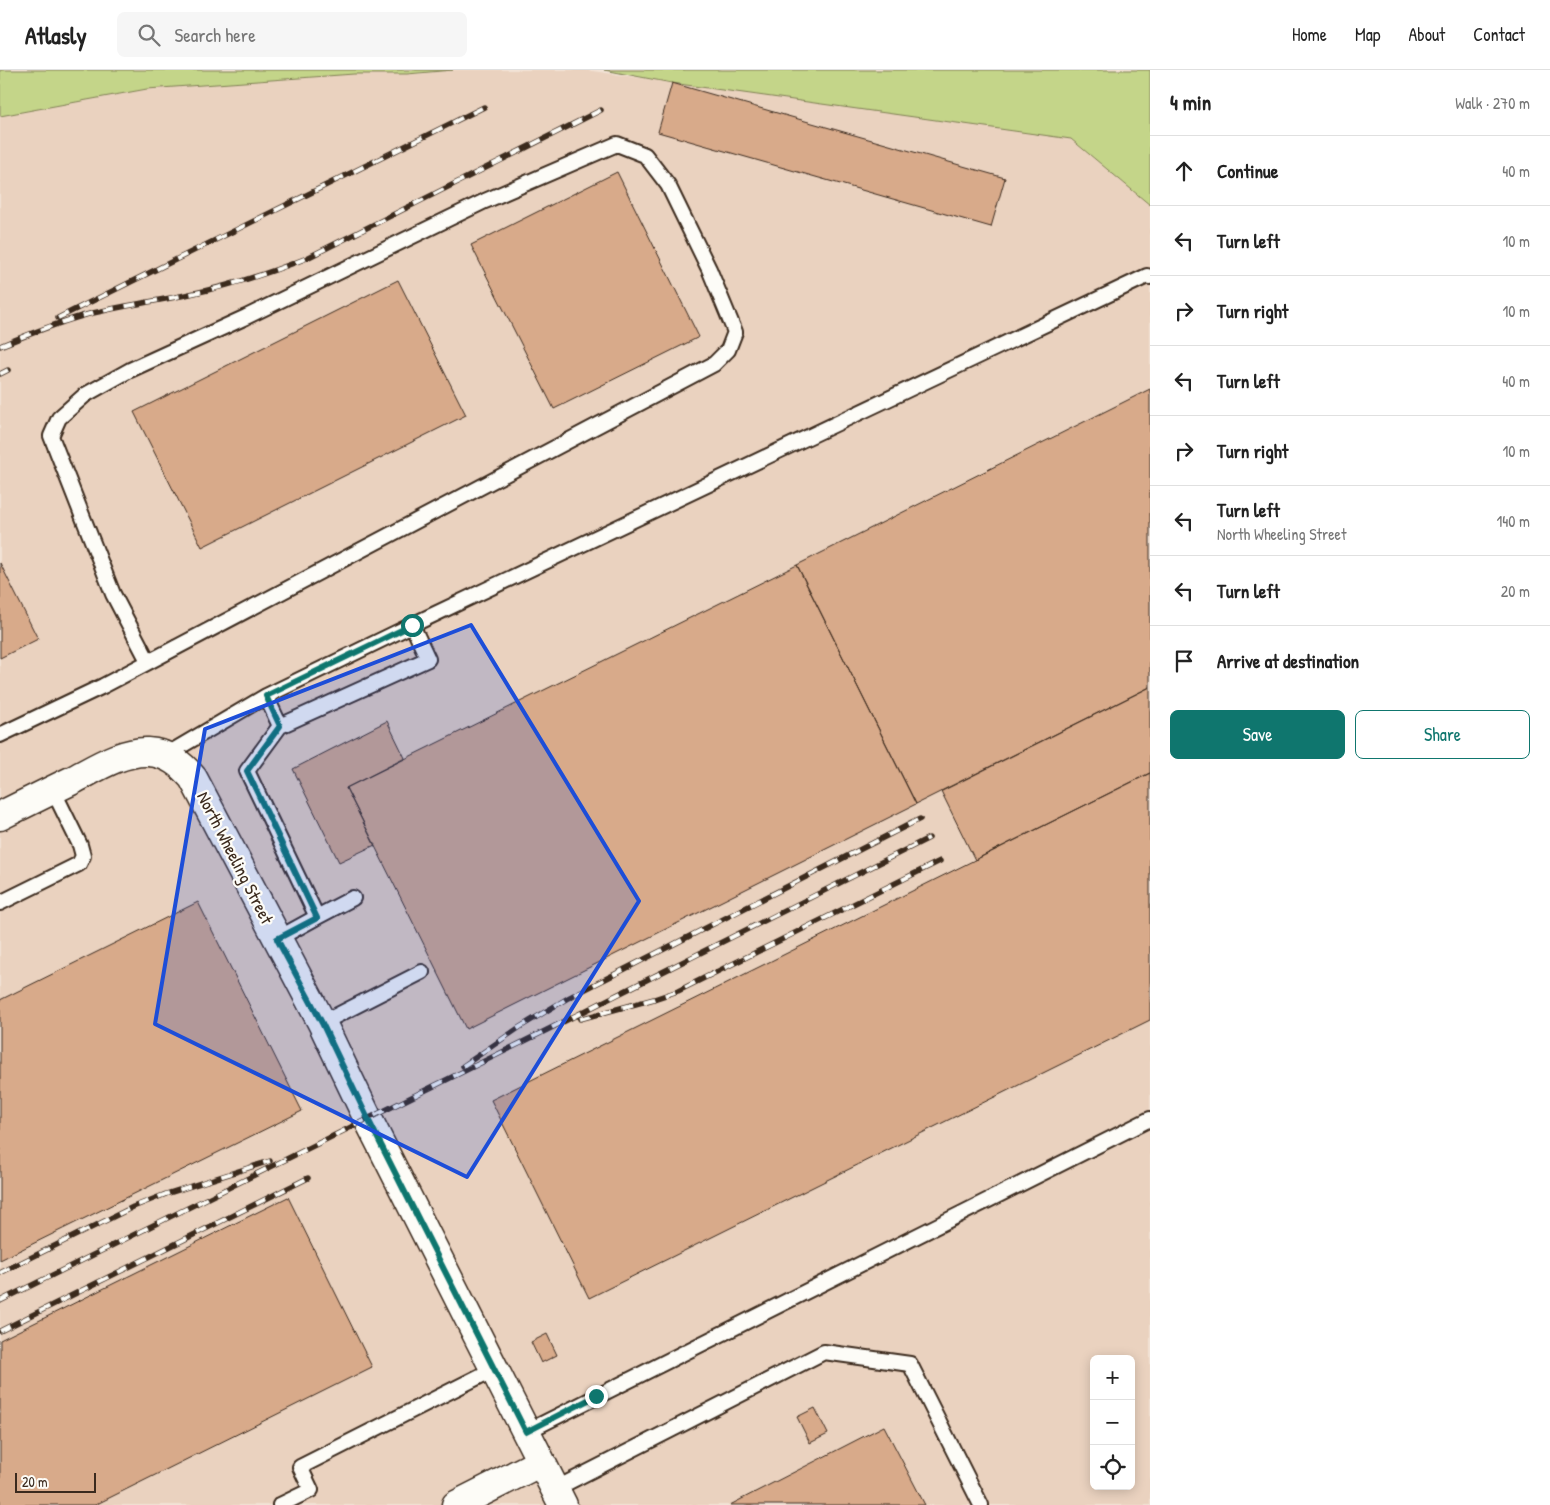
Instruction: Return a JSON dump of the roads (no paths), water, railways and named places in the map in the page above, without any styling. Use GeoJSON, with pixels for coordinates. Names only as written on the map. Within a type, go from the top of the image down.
{"type":"FeatureCollection","features":[{"type":"Feature","properties":{"kind":"street"},"geometry":{"type":"LineString","coordinates":[[0,816],[111,760],[131,753],[148,752],[166,755]]}},
{"type":"Feature","properties":{"kind":"street","name":"North Wheeling Street"},"geometry":{"type":"LineString","coordinates":[[166,755],[180,764],[194,778],[322,1023],[368,1119],[559,1497]]}},
{"type":"Feature","properties":{"kind":"street"},"geometry":{"type":"LineString","coordinates":[[456,1505],[541,1462]]}},
{"type":"Feature","properties":{"kind":"lane"},"geometry":{"type":"LineString","coordinates":[[0,735],[104,686],[148,661],[714,364],[728,350],[735,332],[709,269],[668,186],[645,156],[617,144],[485,201],[246,317],[130,370],[85,395],[59,418],[50,436],[113,594],[148,661]]}},
{"type":"Feature","properties":{"kind":"lane"},"geometry":{"type":"LineString","coordinates":[[166,755],[266,696],[412,625],[1147,276],[1150,277]]}},
{"type":"Feature","properties":{"kind":"lane"},"geometry":{"type":"LineString","coordinates":[[317,918],[247,771],[280,726],[428,659],[412,625]]}},
{"type":"Feature","properties":{"kind":"lane"},"geometry":{"type":"LineString","coordinates":[[266,696],[280,726]]}},
{"type":"Feature","properties":{"kind":"lane"},"geometry":{"type":"LineString","coordinates":[[0,903],[79,864],[83,856],[80,845],[53,790]]}},
{"type":"Feature","properties":{"kind":"lane"},"geometry":{"type":"LineString","coordinates":[[277,939],[353,898]]}},
{"type":"Feature","properties":{"kind":"lane"},"geometry":{"type":"LineString","coordinates":[[322,1023],[422,972]]}},
{"type":"Feature","properties":{"kind":"lane"},"geometry":{"type":"LineString","coordinates":[[526,1432],[1150,1119]]}},
{"type":"Feature","properties":{"kind":"lane"},"geometry":{"type":"LineString","coordinates":[[559,1497],[824,1352],[910,1364],[981,1505]]}},
{"type":"Feature","properties":{"kind":"lane"},"geometry":{"type":"LineString","coordinates":[[280,1505],[311,1490],[300,1467],[494,1369]]}},
{"type":"Feature","properties":{"kind":"railway"},"geometry":{"type":"LineString","coordinates":[[58,318],[484,107]]}},
{"type":"Feature","properties":{"kind":"railway"},"geometry":{"type":"LineString","coordinates":[[0,346],[82,316],[220,287],[264,274],[307,258],[601,110]]}},
{"type":"Feature","properties":{"kind":"railway"},"geometry":{"type":"LineString","coordinates":[[0,374],[8,370]]}},
{"type":"Feature","properties":{"kind":"railway"},"geometry":{"type":"LineString","coordinates":[[463,1066],[520,1027],[568,998],[920,819]]}},
{"type":"Feature","properties":{"kind":"railway"},"geometry":{"type":"LineString","coordinates":[[0,1301],[929,838]]}},
{"type":"Feature","properties":{"kind":"railway"},"geometry":{"type":"LineString","coordinates":[[580,1019],[678,991],[940,861]]}},
{"type":"Feature","properties":{"kind":"railway"},"geometry":{"type":"LineString","coordinates":[[0,1273],[133,1207],[166,1194],[270,1161]]}},
{"type":"Feature","properties":{"kind":"railway"},"geometry":{"type":"LineString","coordinates":[[0,1331],[308,1178]]}}]}
